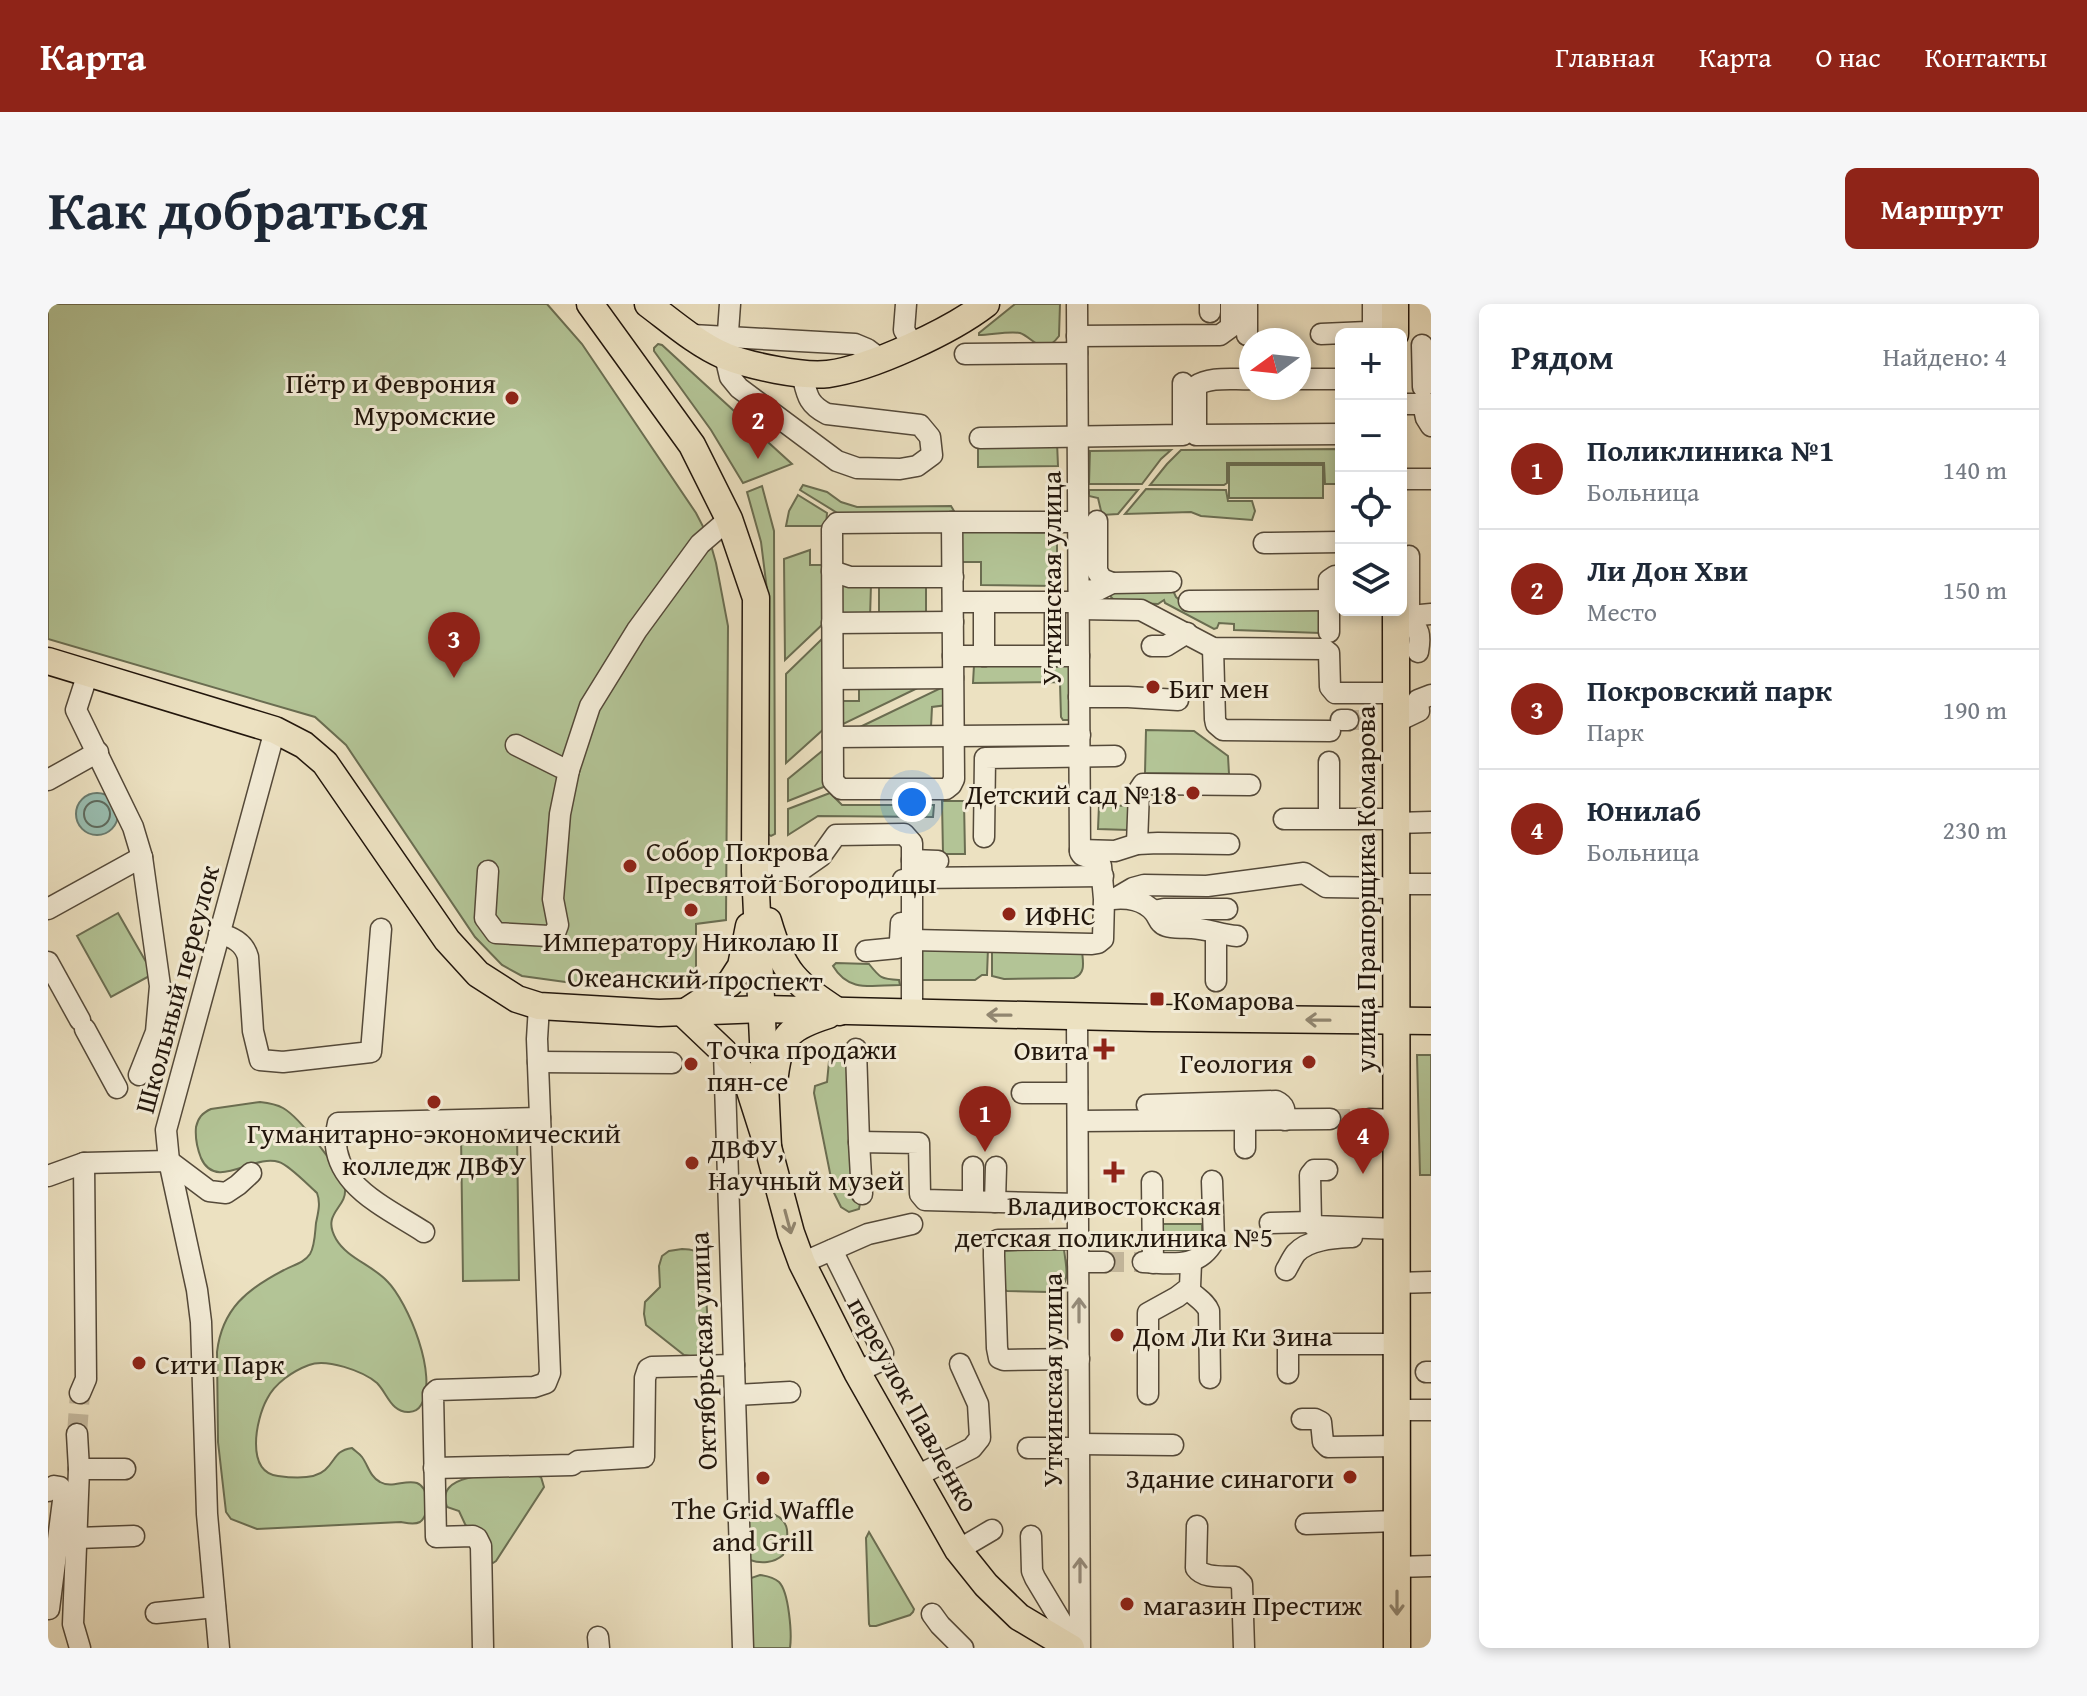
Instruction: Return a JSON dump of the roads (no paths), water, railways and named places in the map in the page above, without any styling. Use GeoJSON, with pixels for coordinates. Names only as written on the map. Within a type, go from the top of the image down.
{"type":"FeatureCollection","features":[{"type":"Feature","properties":{"kind":"main road"},"geometry":{"type":"LineString","coordinates":[[590,304],[692,445],[729,519],[756,598],[755,871],[768,1147]]}},
{"type":"Feature","properties":{"kind":"main road"},"geometry":{"type":"LineString","coordinates":[[648,304],[691,335],[727,346],[766,367],[802,374],[826,374],[879,358],[951,326],[986,304]]}},
{"type":"Feature","properties":{"kind":"main road"},"geometry":{"type":"LineString","coordinates":[[1395,304],[1395,328]]}},
{"type":"Feature","properties":{"kind":"main road","name":"улица Прапорщика Комарова"},"geometry":{"type":"LineString","coordinates":[[1397,1648],[1396,821],[1389,720],[1396,693],[1402,616]]}},
{"type":"Feature","properties":{"kind":"main road","name":"Океанский проспект"},"geometry":{"type":"LineString","coordinates":[[48,661],[275,730],[304,745],[325,763],[447,940],[478,974],[517,999],[539,1006],[683,1013],[763,1009],[1431,1021]]}},
{"type":"Feature","properties":{"kind":"main road"},"geometry":{"type":"LineString","coordinates":[[755,871],[777,950],[789,972],[808,991],[839,1012]]}},
{"type":"Feature","properties":{"kind":"main road"},"geometry":{"type":"LineString","coordinates":[[755,871],[748,935],[741,966],[730,983],[683,1013],[746,1078],[768,1147]]}},
{"type":"Feature","properties":{"kind":"main road"},"geometry":{"type":"LineString","coordinates":[[768,1147],[778,1052],[787,1035],[806,1022],[839,1012]]}},
{"type":"Feature","properties":{"kind":"main road","name":"переулок Павленко"},"geometry":{"type":"LineString","coordinates":[[768,1147],[802,1263],[857,1372],[958,1550],[986,1585],[1019,1617],[1071,1648]]}},
{"type":"Feature","properties":{"kind":"street"},"geometry":{"type":"LineString","coordinates":[[730,304],[727,346],[730,377],[739,388],[837,461],[857,468],[900,469],[917,466],[932,455],[930,437],[920,425],[827,414],[817,409],[807,395],[802,374]]}},
{"type":"Feature","properties":{"kind":"street"},"geometry":{"type":"LineString","coordinates":[[906,304],[904,330],[913,345]]}},
{"type":"Feature","properties":{"kind":"street","name":"Уткинская улица"},"geometry":{"type":"LineString","coordinates":[[1077,304],[1078,437],[1087,521],[1079,601],[1080,747],[1087,800],[1080,851]]}},
{"type":"Feature","properties":{"kind":"street"},"geometry":{"type":"LineString","coordinates":[[965,354],[1220,335],[1231,327],[1231,304]]}},
{"type":"Feature","properties":{"kind":"street"},"geometry":{"type":"LineString","coordinates":[[1247,304],[1247,328]]}},
{"type":"Feature","properties":{"kind":"street"},"geometry":{"type":"LineString","coordinates":[[1321,334],[1370,331],[1373,328],[1373,304]]}},
{"type":"Feature","properties":{"kind":"street"},"geometry":{"type":"LineString","coordinates":[[727,346],[855,344],[879,358]]}},
{"type":"Feature","properties":{"kind":"street"},"geometry":{"type":"LineString","coordinates":[[1427,345],[1425,398],[1431,427]]}},
{"type":"Feature","properties":{"kind":"street"},"geometry":{"type":"LineString","coordinates":[[1239,379],[1198,383],[1196,435],[1335,434]]}},
{"type":"Feature","properties":{"kind":"street"},"geometry":{"type":"LineString","coordinates":[[1311,379],[1335,379]]}},
{"type":"Feature","properties":{"kind":"street"},"geometry":{"type":"LineString","coordinates":[[980,438],[1183,435],[1183,383]]}},
{"type":"Feature","properties":{"kind":"street"},"geometry":{"type":"LineString","coordinates":[[1407,479],[1431,479]]}},
{"type":"Feature","properties":{"kind":"street"},"geometry":{"type":"LineString","coordinates":[[488,871],[485,918],[496,933],[549,936],[555,933],[558,925],[553,899],[560,814],[569,770],[590,706],[637,630],[700,544],[729,519]]}},
{"type":"Feature","properties":{"kind":"street"},"geometry":{"type":"LineString","coordinates":[[984,611],[967,656],[953,678],[954,779],[948,788],[841,789],[833,781],[831,530],[834,524],[1087,521],[1097,571],[1102,579],[1112,583],[1171,582]]}},
{"type":"Feature","properties":{"kind":"street"},"geometry":{"type":"LineString","coordinates":[[952,522],[953,612],[967,656],[964,701]]}},
{"type":"Feature","properties":{"kind":"street"},"geometry":{"type":"LineString","coordinates":[[1264,543],[1335,542]]}},
{"type":"Feature","properties":{"kind":"street"},"geometry":{"type":"LineString","coordinates":[[1407,573],[1409,556]]}},
{"type":"Feature","properties":{"kind":"street"},"geometry":{"type":"LineString","coordinates":[[832,571],[850,577],[953,577]]}},
{"type":"Feature","properties":{"kind":"street"},"geometry":{"type":"LineString","coordinates":[[1329,632],[1329,580],[1335,576]]}},
{"type":"Feature","properties":{"kind":"street"},"geometry":{"type":"LineString","coordinates":[[1079,601],[1112,583]]}},
{"type":"Feature","properties":{"kind":"street"},"geometry":{"type":"LineString","coordinates":[[1189,601],[1329,600]]}},
{"type":"Feature","properties":{"kind":"street"},"geometry":{"type":"LineString","coordinates":[[832,623],[1079,601],[1141,610],[1213,648],[1324,649],[1329,653],[1330,687],[1335,693],[1396,693]]}},
{"type":"Feature","properties":{"kind":"street"},"geometry":{"type":"LineString","coordinates":[[1055,603],[1055,656]]}},
{"type":"Feature","properties":{"kind":"street"},"geometry":{"type":"LineString","coordinates":[[1407,615],[1431,614]]}},
{"type":"Feature","properties":{"kind":"street"},"geometry":{"type":"LineString","coordinates":[[1403,616],[1421,637],[1418,652]]}},
{"type":"Feature","properties":{"kind":"street"},"geometry":{"type":"LineString","coordinates":[[1152,646],[1166,646],[1187,633]]}},
{"type":"Feature","properties":{"kind":"street"},"geometry":{"type":"LineString","coordinates":[[1213,648],[1215,719],[1223,730],[1340,724]]}},
{"type":"Feature","properties":{"kind":"street"},"geometry":{"type":"LineString","coordinates":[[967,656],[1079,656]]}},
{"type":"Feature","properties":{"kind":"street"},"geometry":{"type":"LineString","coordinates":[[88,673],[76,710],[133,827],[142,857],[160,986],[156,1032],[139,1075]]}},
{"type":"Feature","properties":{"kind":"street"},"geometry":{"type":"LineString","coordinates":[[833,679],[953,678]]}},
{"type":"Feature","properties":{"kind":"street"},"geometry":{"type":"LineString","coordinates":[[1389,720],[1419,711],[1418,700],[1431,695]]}},
{"type":"Feature","properties":{"kind":"street"},"geometry":{"type":"LineString","coordinates":[[1079,697],[1178,700]]}},
{"type":"Feature","properties":{"kind":"street"},"geometry":{"type":"LineString","coordinates":[[1389,720],[1431,723]]}},
{"type":"Feature","properties":{"kind":"street","name":"Школьный переулок"},"geometry":{"type":"LineString","coordinates":[[219,1648],[207,1514],[201,1322],[169,1161],[166,1130],[275,730]]}},
{"type":"Feature","properties":{"kind":"street"},"geometry":{"type":"LineString","coordinates":[[833,737],[954,736],[1115,753]]}},
{"type":"Feature","properties":{"kind":"street"},"geometry":{"type":"LineString","coordinates":[[516,745],[569,770]]}},
{"type":"Feature","properties":{"kind":"street"},"geometry":{"type":"LineString","coordinates":[[984,837],[985,758],[1080,747]]}},
{"type":"Feature","properties":{"kind":"street"},"geometry":{"type":"LineString","coordinates":[[48,780],[98,752]]}},
{"type":"Feature","properties":{"kind":"street"},"geometry":{"type":"LineString","coordinates":[[1329,762],[1329,818]]}},
{"type":"Feature","properties":{"kind":"street"},"geometry":{"type":"LineString","coordinates":[[1137,844],[1139,790],[1143,784],[1250,785]]}},
{"type":"Feature","properties":{"kind":"street"},"geometry":{"type":"LineString","coordinates":[[1284,819],[1431,822]]}},
{"type":"Feature","properties":{"kind":"street"},"geometry":{"type":"LineString","coordinates":[[755,871],[801,870],[821,856],[833,838],[841,834],[904,834],[912,843],[912,1013]]}},
{"type":"Feature","properties":{"kind":"street"},"geometry":{"type":"LineString","coordinates":[[1080,851],[1115,851],[1137,844],[1229,844]]}},
{"type":"Feature","properties":{"kind":"street"},"geometry":{"type":"LineString","coordinates":[[912,940],[1098,943],[1103,939],[1110,899],[1099,861],[1082,855],[1080,851]]}},
{"type":"Feature","properties":{"kind":"street"},"geometry":{"type":"LineString","coordinates":[[48,909],[142,857]]}},
{"type":"Feature","properties":{"kind":"street"},"geometry":{"type":"LineString","coordinates":[[866,951],[897,948],[903,880],[912,869],[938,861]]}},
{"type":"Feature","properties":{"kind":"street"},"geometry":{"type":"LineString","coordinates":[[912,869],[1103,876]]}},
{"type":"Feature","properties":{"kind":"street"},"geometry":{"type":"LineString","coordinates":[[1110,899],[1144,885],[1207,886],[1304,873],[1326,887],[1431,884]]}},
{"type":"Feature","properties":{"kind":"street"},"geometry":{"type":"LineString","coordinates":[[1110,899],[1141,902],[1154,911],[1164,926],[1237,936]]}},
{"type":"Feature","properties":{"kind":"street"},"geometry":{"type":"LineString","coordinates":[[1154,911],[1227,909]]}},
{"type":"Feature","properties":{"kind":"street"},"geometry":{"type":"LineString","coordinates":[[219,934],[232,937],[245,947],[253,1031],[260,1060],[283,1062],[371,1052],[381,929]]}},
{"type":"Feature","properties":{"kind":"street"},"geometry":{"type":"LineString","coordinates":[[1216,933],[1216,981]]}},
{"type":"Feature","properties":{"kind":"street"},"geometry":{"type":"LineString","coordinates":[[48,962],[117,1088]]}},
{"type":"Feature","properties":{"kind":"street"},"geometry":{"type":"LineString","coordinates":[[483,1648],[481,1546],[473,1536],[436,1537],[432,1403],[437,1390],[534,1387],[546,1383],[550,1373],[537,1033],[539,1006]]}},
{"type":"Feature","properties":{"kind":"street","name":"Уткинская улица"},"geometry":{"type":"LineString","coordinates":[[1077,1016],[1079,1648]]}},
{"type":"Feature","properties":{"kind":"street"},"geometry":{"type":"LineString","coordinates":[[856,1049],[862,1194]]}},
{"type":"Feature","properties":{"kind":"street","name":"Октябрьская улица"},"geometry":{"type":"LineString","coordinates":[[724,1052],[743,1648]]}},
{"type":"Feature","properties":{"kind":"street"},"geometry":{"type":"LineString","coordinates":[[538,1062],[672,1063]]}},
{"type":"Feature","properties":{"kind":"street"},"geometry":{"type":"LineString","coordinates":[[1022,1093],[1077,1093]]}},
{"type":"Feature","properties":{"kind":"street"},"geometry":{"type":"LineString","coordinates":[[1147,1105],[1276,1101],[1285,1108],[1285,1120]]}},
{"type":"Feature","properties":{"kind":"street"},"geometry":{"type":"LineString","coordinates":[[424,1232],[358,1189],[342,1170],[334,1138],[338,1123],[540,1118]]}},
{"type":"Feature","properties":{"kind":"street"},"geometry":{"type":"LineString","coordinates":[[1078,1121],[1330,1119]]}},
{"type":"Feature","properties":{"kind":"street"},"geometry":{"type":"LineString","coordinates":[[1369,1119],[1396,1120]]}},
{"type":"Feature","properties":{"kind":"street"},"geometry":{"type":"LineString","coordinates":[[1245,1121],[1245,1148]]}},
{"type":"Feature","properties":{"kind":"street"},"geometry":{"type":"LineString","coordinates":[[859,1142],[919,1143],[920,1194],[925,1200],[1078,1204]]}},
{"type":"Feature","properties":{"kind":"street"},"geometry":{"type":"LineString","coordinates":[[48,1176],[84,1163],[169,1161],[209,1191],[226,1193],[251,1173]]}},
{"type":"Feature","properties":{"kind":"street"},"geometry":{"type":"LineString","coordinates":[[80,1393],[86,1379],[84,1163]]}},
{"type":"Feature","properties":{"kind":"street"},"geometry":{"type":"LineString","coordinates":[[973,1167],[973,1201]]}},
{"type":"Feature","properties":{"kind":"street"},"geometry":{"type":"LineString","coordinates":[[995,1202],[996,1167]]}},
{"type":"Feature","properties":{"kind":"street"},"geometry":{"type":"LineString","coordinates":[[1327,1170],[1314,1170],[1310,1175],[1311,1222],[1314,1226],[1396,1233]]}},
{"type":"Feature","properties":{"kind":"street"},"geometry":{"type":"LineString","coordinates":[[1152,1182],[1148,1262],[1191,1263],[1204,1254],[1214,1241],[1212,1181]]}},
{"type":"Feature","properties":{"kind":"street"},"geometry":{"type":"LineString","coordinates":[[1270,1223],[1311,1222]]}},
{"type":"Feature","properties":{"kind":"street"},"geometry":{"type":"LineString","coordinates":[[802,1263],[868,1234],[912,1224]]}},
{"type":"Feature","properties":{"kind":"street"},"geometry":{"type":"LineString","coordinates":[[1286,1270],[1297,1252],[1323,1241],[1396,1233]]}},
{"type":"Feature","properties":{"kind":"street"},"geometry":{"type":"LineString","coordinates":[[1078,1239],[998,1240],[994,1256],[999,1358],[1079,1359]]}},
{"type":"Feature","properties":{"kind":"street"},"geometry":{"type":"LineString","coordinates":[[832,1250],[883,1353],[878,1362],[857,1372]]}},
{"type":"Feature","properties":{"kind":"street"},"geometry":{"type":"LineString","coordinates":[[1078,1262],[1104,1262]]}},
{"type":"Feature","properties":{"kind":"street"},"geometry":{"type":"LineString","coordinates":[[1148,1394],[1148,1313],[1188,1289],[1191,1263]]}},
{"type":"Feature","properties":{"kind":"street"},"geometry":{"type":"LineString","coordinates":[[1396,1283],[1431,1282]]}},
{"type":"Feature","properties":{"kind":"street"},"geometry":{"type":"LineString","coordinates":[[1188,1289],[1206,1304],[1209,1311],[1210,1378]]}},
{"type":"Feature","properties":{"kind":"street"},"geometry":{"type":"LineString","coordinates":[[1288,1373],[1288,1336],[1397,1344]]}},
{"type":"Feature","properties":{"kind":"street"},"geometry":{"type":"LineString","coordinates":[[915,1477],[972,1448],[980,1438],[978,1404],[960,1364]]}},
{"type":"Feature","properties":{"kind":"street"},"geometry":{"type":"LineString","coordinates":[[434,1468],[572,1465],[578,1461],[644,1457],[645,1378],[648,1369],[734,1365]]}},
{"type":"Feature","properties":{"kind":"street"},"geometry":{"type":"LineString","coordinates":[[735,1395],[790,1392]]}},
{"type":"Feature","properties":{"kind":"street"},"geometry":{"type":"LineString","coordinates":[[1397,1410],[1431,1410]]}},
{"type":"Feature","properties":{"kind":"street"},"geometry":{"type":"LineString","coordinates":[[1302,1419],[1321,1422],[1323,1442],[1328,1447],[1397,1446]]}},
{"type":"Feature","properties":{"kind":"street"},"geometry":{"type":"LineString","coordinates":[[77,1434],[79,1469],[73,1624],[80,1648]]}},
{"type":"Feature","properties":{"kind":"street"},"geometry":{"type":"LineString","coordinates":[[1028,1448],[1173,1445]]}},
{"type":"Feature","properties":{"kind":"street"},"geometry":{"type":"LineString","coordinates":[[79,1469],[125,1469]]}},
{"type":"Feature","properties":{"kind":"street"},"geometry":{"type":"LineString","coordinates":[[48,1491],[54,1486],[60,1487],[64,1493],[48,1608],[73,1624]]}},
{"type":"Feature","properties":{"kind":"street"},"geometry":{"type":"LineString","coordinates":[[1306,1524],[1397,1521]]}},
{"type":"Feature","properties":{"kind":"street"},"geometry":{"type":"LineString","coordinates":[[1197,1526],[1196,1568],[1199,1572],[1235,1577],[1242,1584],[1244,1648]]}},
{"type":"Feature","properties":{"kind":"street"},"geometry":{"type":"LineString","coordinates":[[958,1550],[992,1530]]}},
{"type":"Feature","properties":{"kind":"street"},"geometry":{"type":"LineString","coordinates":[[77,1538],[134,1536]]}},
{"type":"Feature","properties":{"kind":"street"},"geometry":{"type":"LineString","coordinates":[[1031,1536],[1032,1571],[1079,1648]]}},
{"type":"Feature","properties":{"kind":"street"},"geometry":{"type":"LineString","coordinates":[[1397,1567],[1431,1566]]}},
{"type":"Feature","properties":{"kind":"street"},"geometry":{"type":"LineString","coordinates":[[156,1613],[215,1607]]}},
{"type":"Feature","properties":{"kind":"street"},"geometry":{"type":"LineString","coordinates":[[937,1648],[934,1637],[936,1620],[963,1648]]}},
{"type":"Feature","properties":{"kind":"water"},"geometry":{"type":"Polygon","coordinates":[[[97,793],[112,799],[118,814],[112,829],[97,835],[82,829],[76,814],[82,799],[97,793]]]}},
{"type":"Feature","properties":{"kind":"tunnel"},"geometry":{"type":"LineString","coordinates":[[1348,720],[1376,720]]}},
{"type":"Feature","properties":{"kind":"tunnel"},"geometry":{"type":"LineString","coordinates":[[1330,1119],[1369,1119]]}},
{"type":"Feature","properties":{"kind":"tunnel"},"geometry":{"type":"LineString","coordinates":[[1104,1262],[1143,1262]]}},
{"type":"Feature","properties":{"kind":"tunnel"},"geometry":{"type":"LineString","coordinates":[[77,1434],[80,1393]]}},
{"type":"Feature","properties":{"kind":"place","name":"Пётр и Феврония Муромские"},"geometry":{"type":"Point","coordinates":[512,398]}},
{"type":"Feature","properties":{"kind":"place","name":"Ли Дон Хви"},"geometry":{"type":"Point","coordinates":[758,459]}},
{"type":"Feature","properties":{"kind":"place","name":"Покровский парк"},"geometry":{"type":"Point","coordinates":[454,678]}},
{"type":"Feature","properties":{"kind":"place","name":"Биг мен"},"geometry":{"type":"Point","coordinates":[1153,687]}},
{"type":"Feature","properties":{"kind":"place","name":"Детский сад №18"},"geometry":{"type":"Point","coordinates":[1193,793]}},
{"type":"Feature","properties":{"kind":"place","name":"Собор Покрова Пресвятой Богородицы"},"geometry":{"type":"Point","coordinates":[630,866]}},
{"type":"Feature","properties":{"kind":"place","name":"Императору Николаю II"},"geometry":{"type":"Point","coordinates":[691,910]}},
{"type":"Feature","properties":{"kind":"place","name":"ИФНС"},"geometry":{"type":"Point","coordinates":[1009,914]}},
{"type":"Feature","properties":{"kind":"place","name":"Комарова"},"geometry":{"type":"Point","coordinates":[1157,999]}},
{"type":"Feature","properties":{"kind":"place","name":"Овита"},"geometry":{"type":"Point","coordinates":[1104,1049]}},
{"type":"Feature","properties":{"kind":"place","name":"Геология"},"geometry":{"type":"Point","coordinates":[1309,1062]}},
{"type":"Feature","properties":{"kind":"place","name":"Точка продажи пян-се"},"geometry":{"type":"Point","coordinates":[691,1064]}},
{"type":"Feature","properties":{"kind":"place","name":"Гуманитарно-экономический колледж ДВФУ"},"geometry":{"type":"Point","coordinates":[434,1102]}},
{"type":"Feature","properties":{"kind":"place","name":"Поликлиника №1"},"geometry":{"type":"Point","coordinates":[985,1152]}},
{"type":"Feature","properties":{"kind":"place","name":"ДВФУ, Научный музей"},"geometry":{"type":"Point","coordinates":[692,1163]}},
{"type":"Feature","properties":{"kind":"place","name":"Владивостокская детская поликлиника №5"},"geometry":{"type":"Point","coordinates":[1114,1172]}},
{"type":"Feature","properties":{"kind":"place","name":"Юнилаб"},"geometry":{"type":"Point","coordinates":[1363,1174]}},
{"type":"Feature","properties":{"kind":"place","name":"Дом Ли Ки Зина"},"geometry":{"type":"Point","coordinates":[1117,1335]}},
{"type":"Feature","properties":{"kind":"place","name":"Сити Парк"},"geometry":{"type":"Point","coordinates":[139,1363]}},
{"type":"Feature","properties":{"kind":"place","name":"Здание синагоги"},"geometry":{"type":"Point","coordinates":[1350,1477]}},
{"type":"Feature","properties":{"kind":"place","name":"The Grid Waffle and Grill"},"geometry":{"type":"Point","coordinates":[763,1478]}},
{"type":"Feature","properties":{"kind":"place","name":"магазин Престиж"},"geometry":{"type":"Point","coordinates":[1127,1604]}}]}
